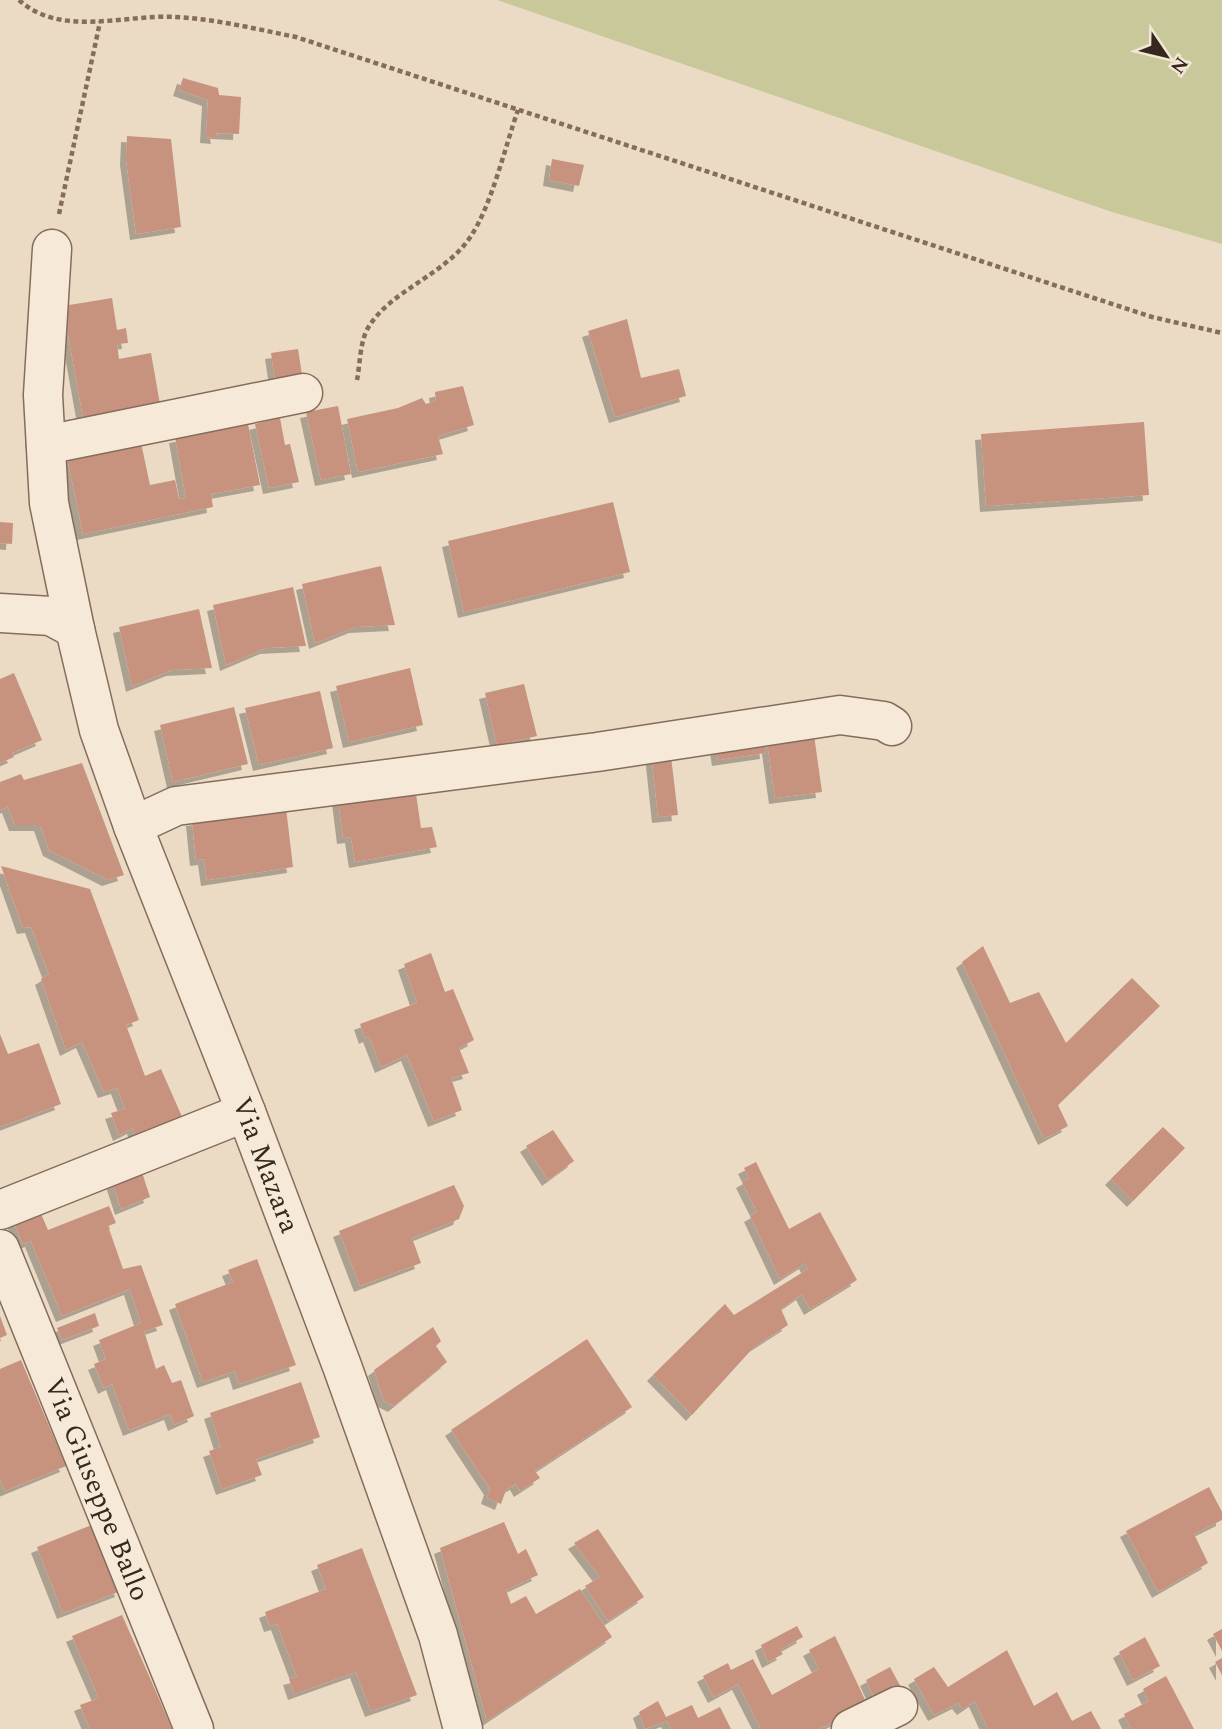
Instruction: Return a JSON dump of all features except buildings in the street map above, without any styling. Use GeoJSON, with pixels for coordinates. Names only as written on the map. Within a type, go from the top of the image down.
{"type":"FeatureCollection","features":[{"type":"Feature","properties":{"kind":"street","name":"Via Mazara"},"geometry":{"type":"LineString","coordinates":[[52,249],[43,395],[49,503],[63,622],[133,826],[246,1112],[438,1635],[463,1729]]}},
{"type":"Feature","properties":{"kind":"street"},"geometry":{"type":"LineString","coordinates":[[46,445],[303,393]]}},
{"type":"Feature","properties":{"kind":"street"},"geometry":{"type":"LineString","coordinates":[[0,613],[63,622]]}},
{"type":"Feature","properties":{"kind":"street"},"geometry":{"type":"LineString","coordinates":[[133,826],[176,806],[597,752],[841,715],[884,721],[892,726]]}},
{"type":"Feature","properties":{"kind":"street"},"geometry":{"type":"LineString","coordinates":[[0,1210],[246,1112]]}},
{"type":"Feature","properties":{"kind":"street","name":"Via Giuseppe Ballo"},"geometry":{"type":"LineString","coordinates":[[0,1249],[194,1729]]}},
{"type":"Feature","properties":{"kind":"street"},"geometry":{"type":"LineString","coordinates":[[851,1729],[898,1706]]}},
{"type":"Feature","properties":{"kind":"path"},"geometry":{"type":"LineString","coordinates":[[19,0],[27,7],[56,19],[100,22],[172,17],[217,21],[296,37],[1152,317],[1222,333]]}},
{"type":"Feature","properties":{"kind":"path"},"geometry":{"type":"LineString","coordinates":[[52,249],[100,22]]}},
{"type":"Feature","properties":{"kind":"path"},"geometry":{"type":"LineString","coordinates":[[357,380],[367,329],[388,306],[438,272],[472,236],[493,186],[517,110]]}},
{"type":"Feature","properties":{"kind":"green space"},"geometry":{"type":"Polygon","coordinates":[[[497,0],[1222,0],[1222,244],[1112,212],[497,0]]]}}]}
